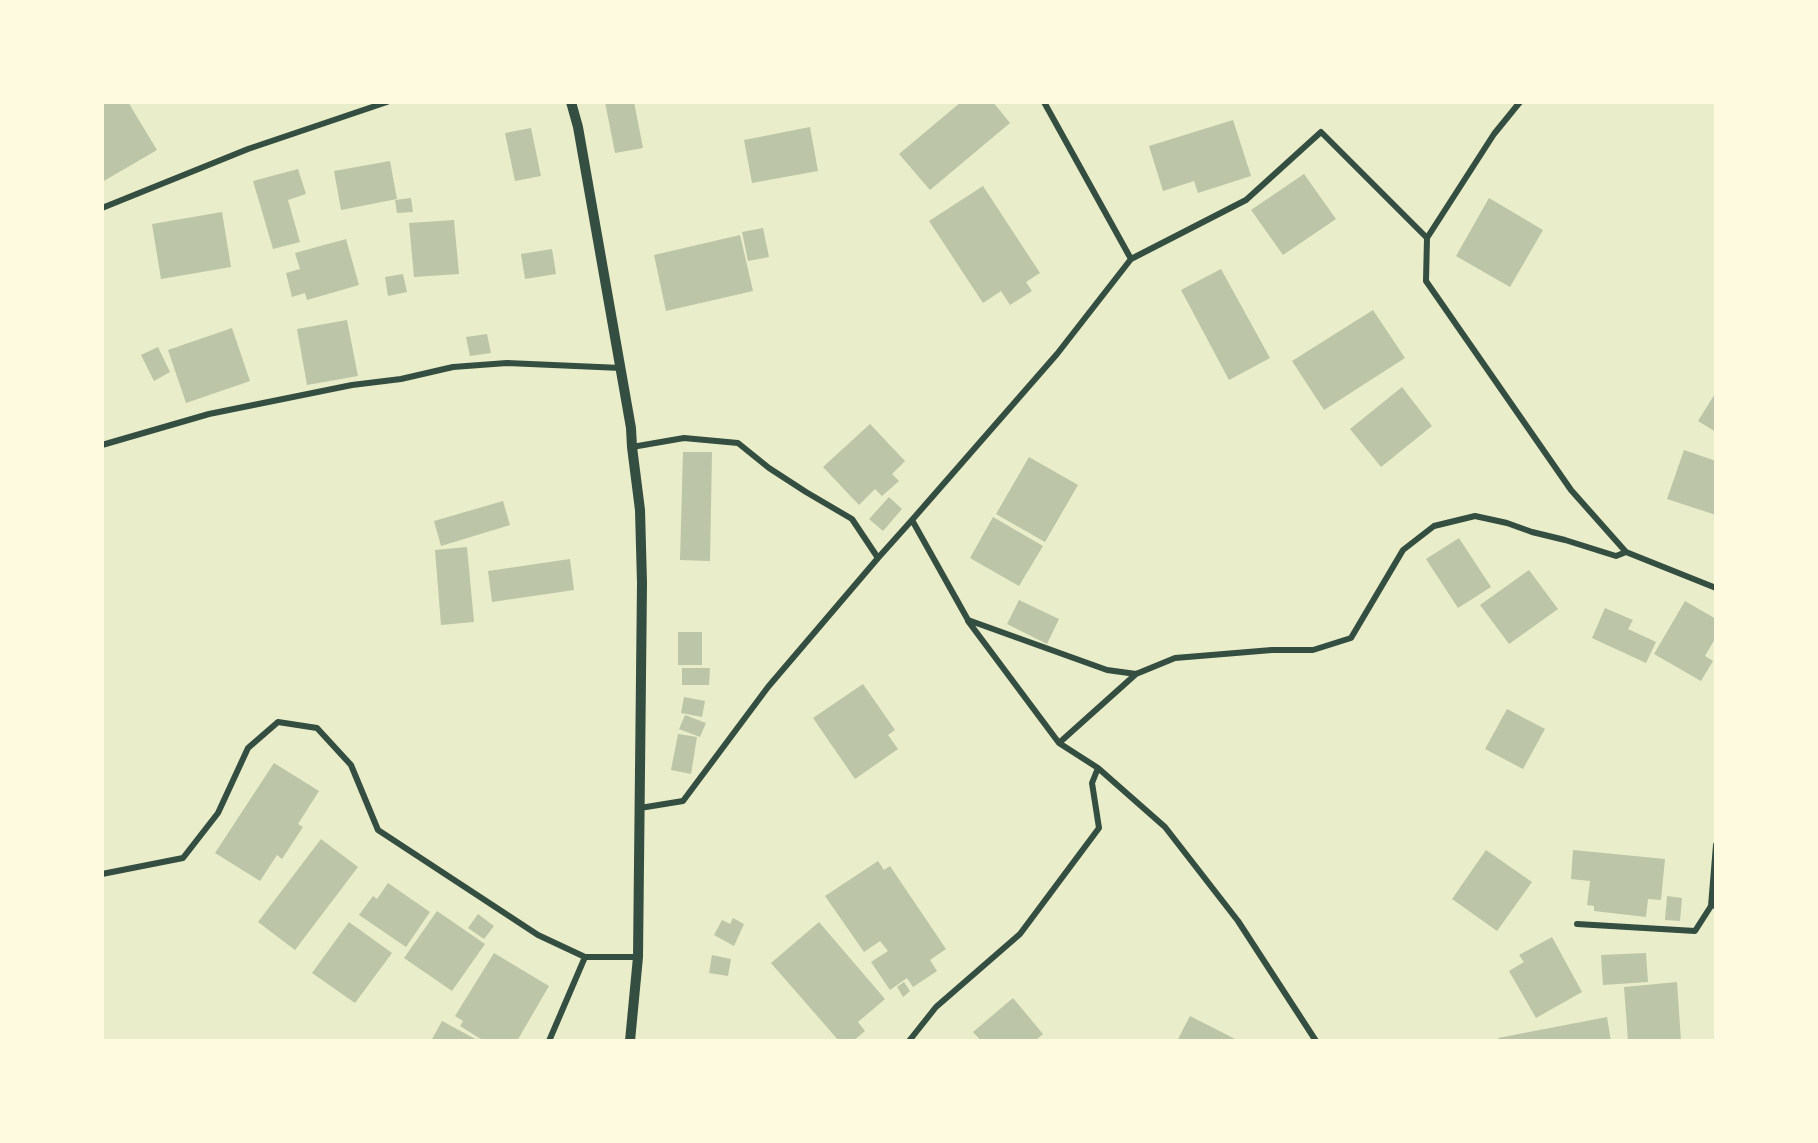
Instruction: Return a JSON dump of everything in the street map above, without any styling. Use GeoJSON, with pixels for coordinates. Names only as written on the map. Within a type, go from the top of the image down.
{"type":"FeatureCollection","features":[{"type":"Feature","properties":{"kind":"street"},"geometry":{"type":"LineString","coordinates":[[102,208],[248,149],[387,102]]}},
{"type":"Feature","properties":{"kind":"street"},"geometry":{"type":"LineString","coordinates":[[571,102],[578,127],[621,368],[631,428],[640,510],[642,583],[638,957],[630,1041]]}},
{"type":"Feature","properties":{"kind":"street"},"geometry":{"type":"LineString","coordinates":[[1044,102],[1131,260]]}},
{"type":"Feature","properties":{"kind":"street"},"geometry":{"type":"LineString","coordinates":[[1520,102],[1494,134],[1427,238],[1426,281],[1571,490],[1626,552],[1716,588]]}},
{"type":"Feature","properties":{"kind":"street"},"geometry":{"type":"LineString","coordinates":[[640,808],[682,801],[768,687],[1057,354],[1131,260],[1246,200],[1321,132],[1427,238]]}},
{"type":"Feature","properties":{"kind":"street"},"geometry":{"type":"LineString","coordinates":[[102,445],[209,414],[352,385],[401,379],[453,367],[507,363],[621,368]]}},
{"type":"Feature","properties":{"kind":"street"},"geometry":{"type":"LineString","coordinates":[[632,447],[684,438],[738,443],[770,468],[852,519],[878,558]]}},
{"type":"Feature","properties":{"kind":"street"},"geometry":{"type":"LineString","coordinates":[[1059,743],[1136,674],[1175,658],[1272,650],[1313,650],[1351,638],[1403,550],[1434,526],[1475,516],[1507,523],[1616,556],[1626,552]]}},
{"type":"Feature","properties":{"kind":"street"},"geometry":{"type":"LineString","coordinates":[[912,520],[968,620],[1059,743],[1098,768],[1165,827],[1238,921],[1316,1041]]}},
{"type":"Feature","properties":{"kind":"street"},"geometry":{"type":"LineString","coordinates":[[968,620],[1107,670],[1136,674]]}},
{"type":"Feature","properties":{"kind":"street"},"geometry":{"type":"LineString","coordinates":[[102,874],[183,858],[218,813],[248,748],[278,722],[317,728],[351,765],[378,830],[538,935],[585,957],[638,957]]}},
{"type":"Feature","properties":{"kind":"street"},"geometry":{"type":"LineString","coordinates":[[909,1041],[936,1007],[1020,934],[1099,828],[1092,783],[1098,768]]}},
{"type":"Feature","properties":{"kind":"street"},"geometry":{"type":"LineString","coordinates":[[1577,924],[1695,931],[1714,905],[1716,845]]}},
{"type":"Feature","properties":{"kind":"street"},"geometry":{"type":"LineString","coordinates":[[549,1041],[585,957]]}},
{"type":"Feature","properties":{"kind":"building"},"geometry":{"type":"Polygon","coordinates":[[[128,102],[157,150],[102,182],[102,103],[128,102]]]}},
{"type":"Feature","properties":{"kind":"building"},"geometry":{"type":"Polygon","coordinates":[[[605,102],[634,102],[643,148],[615,153],[605,102]]]}},
{"type":"Feature","properties":{"kind":"building"},"geometry":{"type":"Polygon","coordinates":[[[961,102],[993,102],[1010,123],[930,190],[899,154],[961,102]]]}},
{"type":"Feature","properties":{"kind":"building"},"geometry":{"type":"Polygon","coordinates":[[[1233,120],[1251,176],[1198,193],[1194,181],[1163,191],[1149,146],[1233,120]]]}},
{"type":"Feature","properties":{"kind":"building"},"geometry":{"type":"Polygon","coordinates":[[[810,127],[818,171],[752,183],[744,140],[810,127]]]}},
{"type":"Feature","properties":{"kind":"building"},"geometry":{"type":"Polygon","coordinates":[[[531,128],[541,176],[515,181],[505,133],[531,128]]]}},
{"type":"Feature","properties":{"kind":"building"},"geometry":{"type":"Polygon","coordinates":[[[390,161],[397,199],[341,210],[334,171],[390,161]]]}},
{"type":"Feature","properties":{"kind":"building"},"geometry":{"type":"Polygon","coordinates":[[[298,169],[306,194],[288,200],[300,242],[273,249],[253,181],[298,169]]]}},
{"type":"Feature","properties":{"kind":"building"},"geometry":{"type":"Polygon","coordinates":[[[1304,174],[1336,219],[1283,255],[1251,210],[1304,174]]]}},
{"type":"Feature","properties":{"kind":"building"},"geometry":{"type":"Polygon","coordinates":[[[983,186],[1040,273],[1026,282],[1032,291],[1010,305],[1001,291],[983,303],[929,221],[983,186]]]}},
{"type":"Feature","properties":{"kind":"building"},"geometry":{"type":"Polygon","coordinates":[[[411,198],[413,212],[397,213],[395,200],[411,198]]]}},
{"type":"Feature","properties":{"kind":"building"},"geometry":{"type":"Polygon","coordinates":[[[1489,198],[1543,230],[1510,287],[1456,256],[1489,198]]]}},
{"type":"Feature","properties":{"kind":"building"},"geometry":{"type":"Polygon","coordinates":[[[222,212],[231,267],[161,279],[152,224],[222,212]]]}},
{"type":"Feature","properties":{"kind":"building"},"geometry":{"type":"Polygon","coordinates":[[[454,220],[459,274],[414,277],[409,223],[454,220]]]}},
{"type":"Feature","properties":{"kind":"building"},"geometry":{"type":"Polygon","coordinates":[[[763,228],[769,257],[748,261],[742,232],[763,228]]]}},
{"type":"Feature","properties":{"kind":"building"},"geometry":{"type":"Polygon","coordinates":[[[740,235],[753,291],[666,311],[654,255],[740,235]]]}},
{"type":"Feature","properties":{"kind":"building"},"geometry":{"type":"Polygon","coordinates":[[[346,239],[359,285],[307,300],[305,293],[292,297],[286,273],[300,269],[295,253],[346,239]]]}},
{"type":"Feature","properties":{"kind":"building"},"geometry":{"type":"Polygon","coordinates":[[[552,249],[556,274],[525,279],[521,254],[552,249]]]}},
{"type":"Feature","properties":{"kind":"building"},"geometry":{"type":"Polygon","coordinates":[[[1221,269],[1270,358],[1229,380],[1181,290],[1221,269]]]}},
{"type":"Feature","properties":{"kind":"building"},"geometry":{"type":"Polygon","coordinates":[[[403,274],[407,292],[388,296],[385,277],[403,274]]]}},
{"type":"Feature","properties":{"kind":"building"},"geometry":{"type":"Polygon","coordinates":[[[1373,310],[1405,358],[1324,410],[1292,361],[1373,310]]]}},
{"type":"Feature","properties":{"kind":"building"},"geometry":{"type":"Polygon","coordinates":[[[347,320],[358,376],[307,385],[297,329],[347,320]]]}},
{"type":"Feature","properties":{"kind":"building"},"geometry":{"type":"Polygon","coordinates":[[[232,328],[250,381],[186,403],[168,350],[232,328]]]}},
{"type":"Feature","properties":{"kind":"building"},"geometry":{"type":"Polygon","coordinates":[[[487,334],[491,353],[470,356],[466,337],[487,334]]]}},
{"type":"Feature","properties":{"kind":"building"},"geometry":{"type":"Polygon","coordinates":[[[158,347],[170,372],[154,381],[141,355],[158,347]]]}},
{"type":"Feature","properties":{"kind":"building"},"geometry":{"type":"Polygon","coordinates":[[[1402,387],[1432,426],[1381,467],[1350,429],[1402,387]]]}},
{"type":"Feature","properties":{"kind":"building"},"geometry":{"type":"Polygon","coordinates":[[[1716,392],[1716,432],[1698,421],[1716,392]]]}},
{"type":"Feature","properties":{"kind":"building"},"geometry":{"type":"Polygon","coordinates":[[[870,424],[905,461],[892,474],[899,481],[882,496],[875,489],[859,505],[823,467],[870,424]]]}},
{"type":"Feature","properties":{"kind":"building"},"geometry":{"type":"Polygon","coordinates":[[[1684,450],[1716,461],[1716,515],[1667,499],[1684,450]]]}},
{"type":"Feature","properties":{"kind":"building"},"geometry":{"type":"Polygon","coordinates":[[[683,452],[712,452],[710,561],[680,560],[683,452]]]}},
{"type":"Feature","properties":{"kind":"building"},"geometry":{"type":"Polygon","coordinates":[[[1029,457],[1078,485],[1045,542],[996,514],[1029,457]]]}},
{"type":"Feature","properties":{"kind":"building"},"geometry":{"type":"Polygon","coordinates":[[[889,497],[902,509],[883,531],[869,519],[889,497]]]}},
{"type":"Feature","properties":{"kind":"building"},"geometry":{"type":"Polygon","coordinates":[[[503,501],[510,525],[441,546],[434,521],[503,501]]]}},
{"type":"Feature","properties":{"kind":"building"},"geometry":{"type":"Polygon","coordinates":[[[993,517],[1043,546],[1019,586],[970,558],[993,517]]]}},
{"type":"Feature","properties":{"kind":"building"},"geometry":{"type":"Polygon","coordinates":[[[1459,538],[1491,587],[1458,608],[1426,559],[1459,538]]]}},
{"type":"Feature","properties":{"kind":"building"},"geometry":{"type":"Polygon","coordinates":[[[467,547],[474,622],[441,625],[435,550],[467,547]]]}},
{"type":"Feature","properties":{"kind":"building"},"geometry":{"type":"Polygon","coordinates":[[[570,559],[574,590],[492,602],[488,571],[570,559]]]}},
{"type":"Feature","properties":{"kind":"building"},"geometry":{"type":"Polygon","coordinates":[[[1529,570],[1558,609],[1509,644],[1480,605],[1529,570]]]}},
{"type":"Feature","properties":{"kind":"building"},"geometry":{"type":"Polygon","coordinates":[[[1019,600],[1059,619],[1047,644],[1007,624],[1019,600]]]}},
{"type":"Feature","properties":{"kind":"building"},"geometry":{"type":"Polygon","coordinates":[[[1685,601],[1716,619],[1716,637],[1705,656],[1713,661],[1701,681],[1654,654],[1685,601]]]}},
{"type":"Feature","properties":{"kind":"building"},"geometry":{"type":"Polygon","coordinates":[[[1605,608],[1633,620],[1628,629],[1656,642],[1646,663],[1592,638],[1605,608]]]}},
{"type":"Feature","properties":{"kind":"building"},"geometry":{"type":"Polygon","coordinates":[[[678,632],[702,632],[702,665],[678,665],[678,632]]]}},
{"type":"Feature","properties":{"kind":"building"},"geometry":{"type":"Polygon","coordinates":[[[682,668],[710,668],[709,685],[682,685],[682,668]]]}},
{"type":"Feature","properties":{"kind":"building"},"geometry":{"type":"Polygon","coordinates":[[[863,684],[895,730],[888,735],[898,749],[855,779],[813,718],[863,684]]]}},
{"type":"Feature","properties":{"kind":"building"},"geometry":{"type":"Polygon","coordinates":[[[684,697],[705,701],[702,717],[681,713],[684,697]]]}},
{"type":"Feature","properties":{"kind":"building"},"geometry":{"type":"Polygon","coordinates":[[[1507,709],[1545,729],[1523,769],[1485,749],[1507,709]]]}},
{"type":"Feature","properties":{"kind":"building"},"geometry":{"type":"Polygon","coordinates":[[[685,715],[706,723],[700,737],[679,729],[685,715]]]}},
{"type":"Feature","properties":{"kind":"building"},"geometry":{"type":"Polygon","coordinates":[[[678,734],[697,737],[691,774],[671,770],[678,734]]]}},
{"type":"Feature","properties":{"kind":"building"},"geometry":{"type":"Polygon","coordinates":[[[274,763],[319,791],[298,824],[303,827],[282,859],[277,855],[260,881],[215,853],[274,763]]]}},
{"type":"Feature","properties":{"kind":"building"},"geometry":{"type":"Polygon","coordinates":[[[321,839],[358,867],[295,950],[258,922],[321,839]]]}},
{"type":"Feature","properties":{"kind":"building"},"geometry":{"type":"Polygon","coordinates":[[[1486,850],[1532,882],[1497,931],[1452,899],[1486,850]]]}},
{"type":"Feature","properties":{"kind":"building"},"geometry":{"type":"Polygon","coordinates":[[[1573,850],[1665,859],[1661,900],[1648,899],[1646,917],[1594,911],[1594,906],[1587,905],[1590,881],[1571,879],[1573,850]]]}},
{"type":"Feature","properties":{"kind":"building"},"geometry":{"type":"Polygon","coordinates":[[[878,861],[884,870],[890,866],[946,949],[930,960],[937,971],[913,987],[907,978],[890,990],[871,962],[888,951],[880,941],[864,952],[825,896],[878,861]]]}},
{"type":"Feature","properties":{"kind":"building"},"geometry":{"type":"Polygon","coordinates":[[[388,883],[430,912],[406,947],[359,915],[373,896],[377,899],[388,883]]]}},
{"type":"Feature","properties":{"kind":"building"},"geometry":{"type":"Polygon","coordinates":[[[1667,896],[1682,898],[1680,921],[1665,920],[1667,896]]]}},
{"type":"Feature","properties":{"kind":"building"},"geometry":{"type":"Polygon","coordinates":[[[437,911],[485,944],[452,991],[404,958],[437,911]]]}},
{"type":"Feature","properties":{"kind":"building"},"geometry":{"type":"Polygon","coordinates":[[[478,914],[494,926],[484,939],[468,928],[478,914]]]}},
{"type":"Feature","properties":{"kind":"building"},"geometry":{"type":"Polygon","coordinates":[[[733,918],[744,924],[734,946],[714,935],[722,920],[730,924],[733,918]]]}},
{"type":"Feature","properties":{"kind":"building"},"geometry":{"type":"Polygon","coordinates":[[[349,922],[392,953],[355,1003],[312,973],[349,922]]]}},
{"type":"Feature","properties":{"kind":"building"},"geometry":{"type":"Polygon","coordinates":[[[819,922],[885,999],[858,1022],[865,1031],[853,1041],[839,1041],[771,963],[819,922]]]}},
{"type":"Feature","properties":{"kind":"building"},"geometry":{"type":"Polygon","coordinates":[[[1552,937],[1582,992],[1536,1018],[1509,971],[1524,962],[1519,955],[1552,937]]]}},
{"type":"Feature","properties":{"kind":"building"},"geometry":{"type":"Polygon","coordinates":[[[494,953],[549,986],[517,1041],[484,1041],[460,1026],[463,1021],[455,1016],[494,953]]]}},
{"type":"Feature","properties":{"kind":"building"},"geometry":{"type":"Polygon","coordinates":[[[1646,953],[1648,982],[1603,985],[1601,955],[1646,953]]]}},
{"type":"Feature","properties":{"kind":"building"},"geometry":{"type":"Polygon","coordinates":[[[712,955],[731,959],[728,976],[709,973],[712,955]]]}},
{"type":"Feature","properties":{"kind":"building"},"geometry":{"type":"Polygon","coordinates":[[[904,982],[910,991],[903,997],[897,987],[904,982]]]}},
{"type":"Feature","properties":{"kind":"building"},"geometry":{"type":"Polygon","coordinates":[[[1677,982],[1681,1041],[1628,1041],[1624,987],[1677,982]]]}},
{"type":"Feature","properties":{"kind":"building"},"geometry":{"type":"Polygon","coordinates":[[[1013,998],[1043,1034],[1035,1041],[981,1041],[973,1032],[1013,998]]]}},
{"type":"Feature","properties":{"kind":"building"},"geometry":{"type":"Polygon","coordinates":[[[1190,1016],[1239,1041],[1177,1041],[1190,1016]]]}},
{"type":"Feature","properties":{"kind":"building"},"geometry":{"type":"Polygon","coordinates":[[[1607,1017],[1611,1041],[1499,1041],[1498,1038],[1607,1017]]]}},
{"type":"Feature","properties":{"kind":"building"},"geometry":{"type":"Polygon","coordinates":[[[442,1021],[479,1041],[431,1041],[442,1021]]]}}]}
